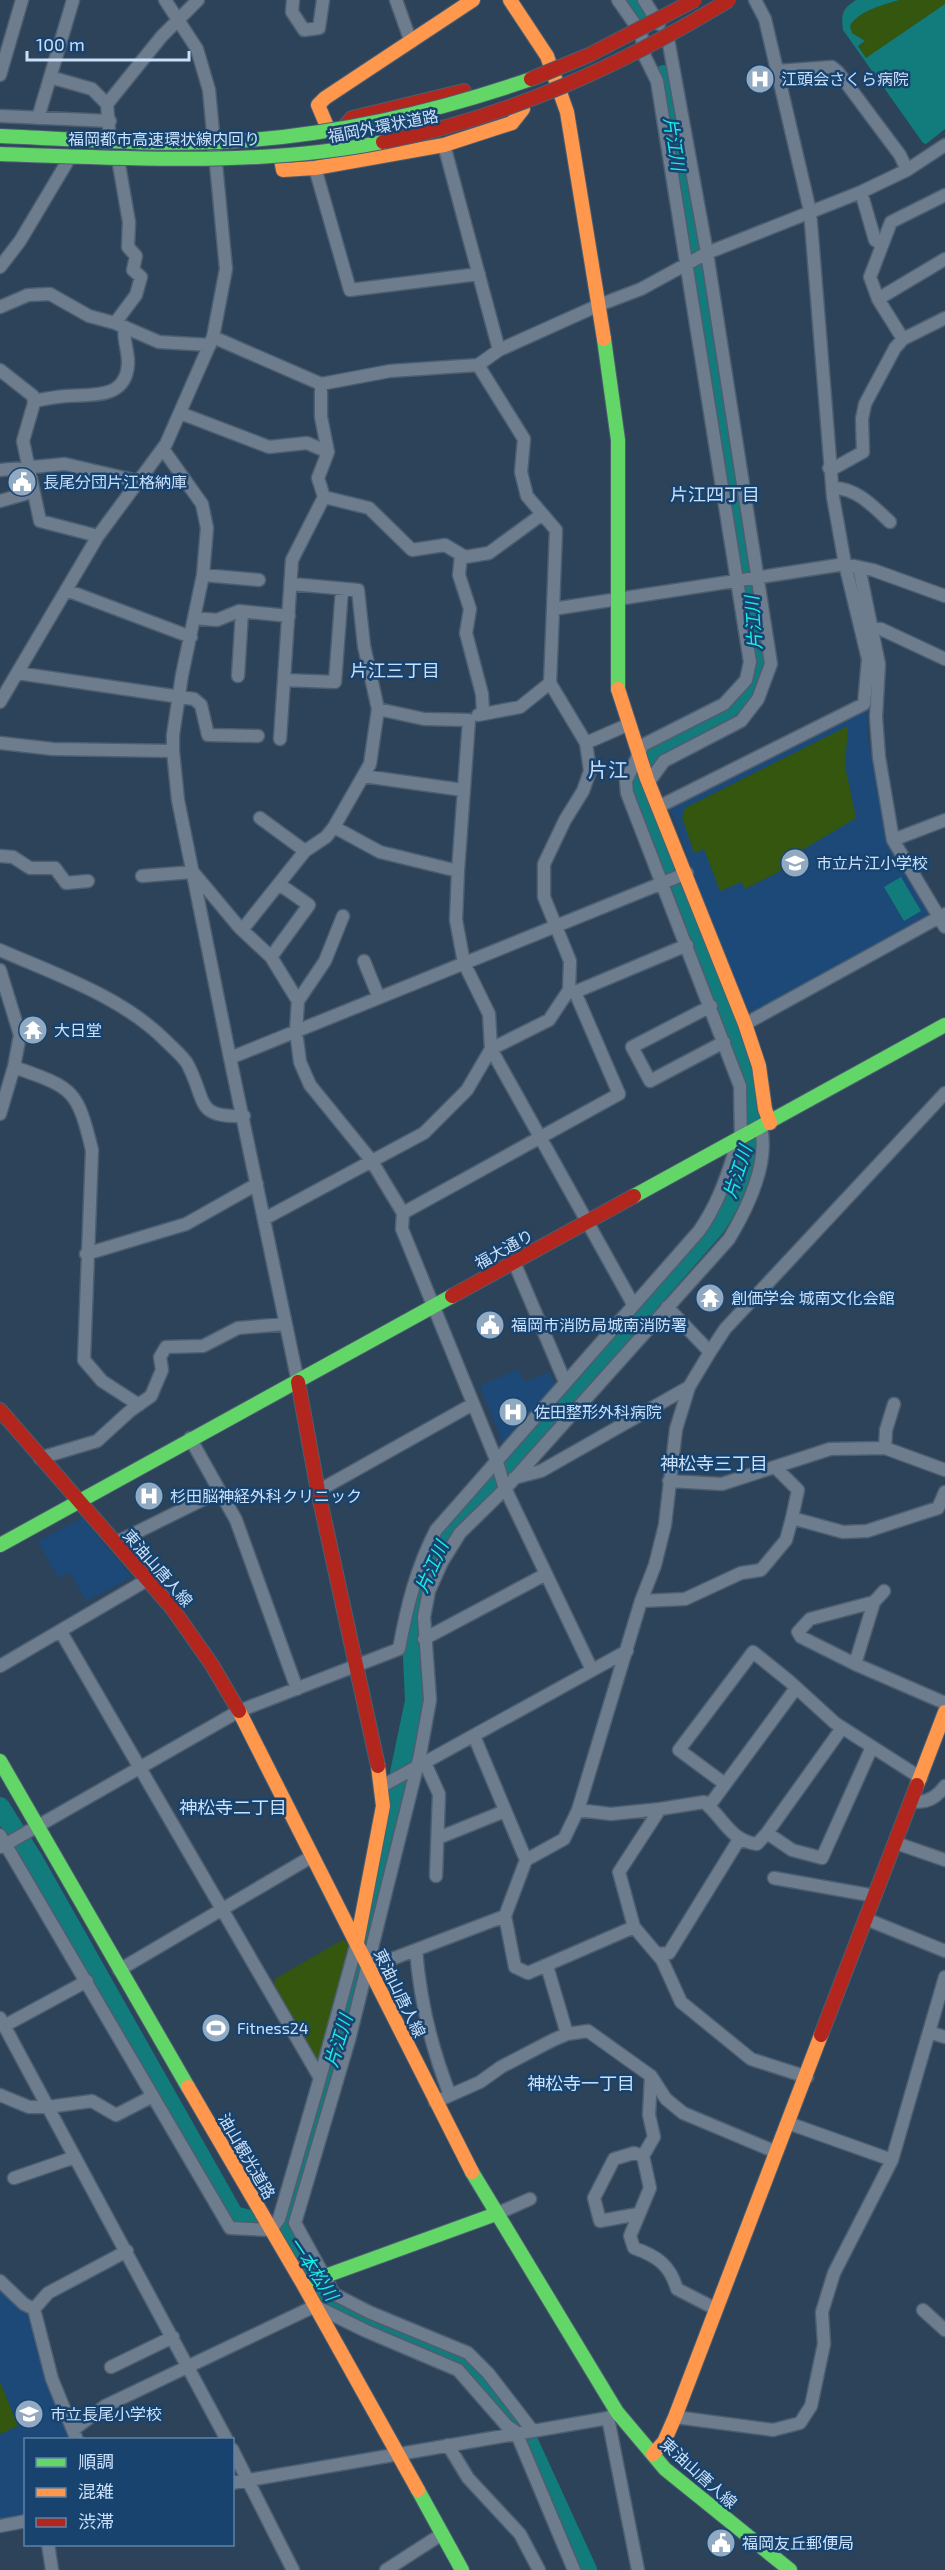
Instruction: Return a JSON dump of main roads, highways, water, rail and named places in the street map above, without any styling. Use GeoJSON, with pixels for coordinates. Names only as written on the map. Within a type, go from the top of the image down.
{"type":"FeatureCollection","features":[{"type":"Feature","properties":{"kind":"main road"},"geometry":{"type":"LineString","coordinates":[[335,131],[318,105],[473,0]]}},
{"type":"Feature","properties":{"kind":"main road"},"geometry":{"type":"LineString","coordinates":[[510,0],[547,56],[567,112],[599,304],[618,440],[619,599],[616,677],[627,725],[647,781],[745,1024],[759,1066],[765,1125]]}},
{"type":"Feature","properties":{"kind":"main road"},"geometry":{"type":"LineString","coordinates":[[0,137],[208,143],[343,130],[449,107],[564,67],[697,0]]}},
{"type":"Feature","properties":{"kind":"main road","name":"福岡外環状道路"},"geometry":{"type":"LineString","coordinates":[[0,137],[110,142],[208,143],[335,131],[430,113],[519,87],[641,33],[697,0]]}},
{"type":"Feature","properties":{"kind":"main road","name":"福岡都市高速環状線内回り"},"geometry":{"type":"LineString","coordinates":[[0,155],[202,159],[302,153],[395,138],[455,124],[573,83],[660,42],[729,0]]}},
{"type":"Feature","properties":{"kind":"main road","name":"福岡外環状道路"},"geometry":{"type":"LineString","coordinates":[[0,155],[69,159],[218,161],[281,159],[356,151],[391,144],[437,134],[523,109],[561,94],[645,57],[744,0]]}},
{"type":"Feature","properties":{"kind":"main road"},"geometry":{"type":"LineString","coordinates":[[281,159],[283,170],[315,168],[444,145],[512,123],[523,109]]}},
{"type":"Feature","properties":{"kind":"main road"},"geometry":{"type":"LineString","coordinates":[[0,127],[115,133],[208,143]]}},
{"type":"Feature","properties":{"kind":"main road"},"geometry":{"type":"LineString","coordinates":[[0,164],[113,164],[202,159]]}},
{"type":"Feature","properties":{"kind":"main road","name":"福大通り"},"geometry":{"type":"LineString","coordinates":[[0,1545],[190,1438],[298,1382],[945,1025]]}},
{"type":"Feature","properties":{"kind":"main road"},"geometry":{"type":"LineString","coordinates":[[298,1382],[318,1491],[356,1665],[388,1783],[357,1944]]}},
{"type":"Feature","properties":{"kind":"main road","name":"東油山唐人線"},"geometry":{"type":"LineString","coordinates":[[0,1410],[192,1634],[239,1711],[435,2102],[496,2214],[612,2415],[653,2454],[665,2469],[790,2570]]}},
{"type":"Feature","properties":{"kind":"main road"},"geometry":{"type":"LineString","coordinates":[[653,2454],[664,2442],[675,2417],[776,2152],[807,2078],[945,1712]]}},
{"type":"Feature","properties":{"kind":"main road","name":"油山観光道路"},"geometry":{"type":"LineString","coordinates":[[0,1761],[31,1831],[119,1970],[260,2210],[273,2227],[462,2570]]}},
{"type":"Feature","properties":{"kind":"main road"},"geometry":{"type":"LineString","coordinates":[[305,2283],[496,2214]]}},
{"type":"Feature","properties":{"kind":"waterway","name":"片江川"},"geometry":{"type":"LineString","coordinates":[[630,0],[638,10]]}},
{"type":"Feature","properties":{"kind":"waterway","name":"片江川"},"geometry":{"type":"LineString","coordinates":[[286,2229],[290,2198],[350,2008],[367,1931],[415,1701],[412,1637],[416,1606],[435,1552],[450,1530],[715,1227],[735,1190],[747,1152],[750,1112],[746,1071],[635,782],[655,752],[734,704],[752,680],[757,661],[757,635],[749,571],[718,409],[663,75]]}},
{"type":"Feature","properties":{"kind":"waterway","name":"一本松川"},"geometry":{"type":"LineString","coordinates":[[0,1807],[32,1858],[234,2216],[286,2229],[330,2302],[349,2313],[464,2358],[502,2400],[527,2439],[587,2570]]}},
{"type":"Feature","properties":{"kind":"place","name":"江頭会さくら病院"},"geometry":{"type":"Point","coordinates":[760,79]}},
{"type":"Feature","properties":{"kind":"place","name":"長尾分団片江格納庫"},"geometry":{"type":"Point","coordinates":[22,482]}},
{"type":"Feature","properties":{"kind":"place","name":"市立片江小学校"},"geometry":{"type":"Point","coordinates":[795,863]}},
{"type":"Feature","properties":{"kind":"place","name":"大日堂"},"geometry":{"type":"Point","coordinates":[33,1030]}},
{"type":"Feature","properties":{"kind":"place","name":"創価学会 城南文化会館"},"geometry":{"type":"Point","coordinates":[710,1298]}},
{"type":"Feature","properties":{"kind":"place","name":"福岡市消防局城南消防署"},"geometry":{"type":"Point","coordinates":[490,1325]}},
{"type":"Feature","properties":{"kind":"place","name":"佐田整形外科病院"},"geometry":{"type":"Point","coordinates":[513,1412]}},
{"type":"Feature","properties":{"kind":"place","name":"杉田脳神経外科クリニック"},"geometry":{"type":"Point","coordinates":[149,1496]}},
{"type":"Feature","properties":{"kind":"place","name":"Fitness24"},"geometry":{"type":"Point","coordinates":[216,2028]}},
{"type":"Feature","properties":{"kind":"place","name":"市立長尾小学校"},"geometry":{"type":"Point","coordinates":[29,2414]}},
{"type":"Feature","properties":{"kind":"place","name":"福岡友丘郵便局"},"geometry":{"type":"Point","coordinates":[721,2543]}},
{"type":"Feature","properties":{"kind":"district","name":"片江四丁目"},"geometry":{"type":"Point","coordinates":[715,495]}},
{"type":"Feature","properties":{"kind":"district","name":"片江三丁目"},"geometry":{"type":"Point","coordinates":[395,671]}},
{"type":"Feature","properties":{"kind":"district","name":"片江"},"geometry":{"type":"Point","coordinates":[608,770]}},
{"type":"Feature","properties":{"kind":"district","name":"神松寺三丁目"},"geometry":{"type":"Point","coordinates":[714,1464]}},
{"type":"Feature","properties":{"kind":"district","name":"神松寺二丁目"},"geometry":{"type":"Point","coordinates":[233,1808]}},
{"type":"Feature","properties":{"kind":"district","name":"神松寺一丁目"},"geometry":{"type":"Point","coordinates":[581,2084]}}]}
